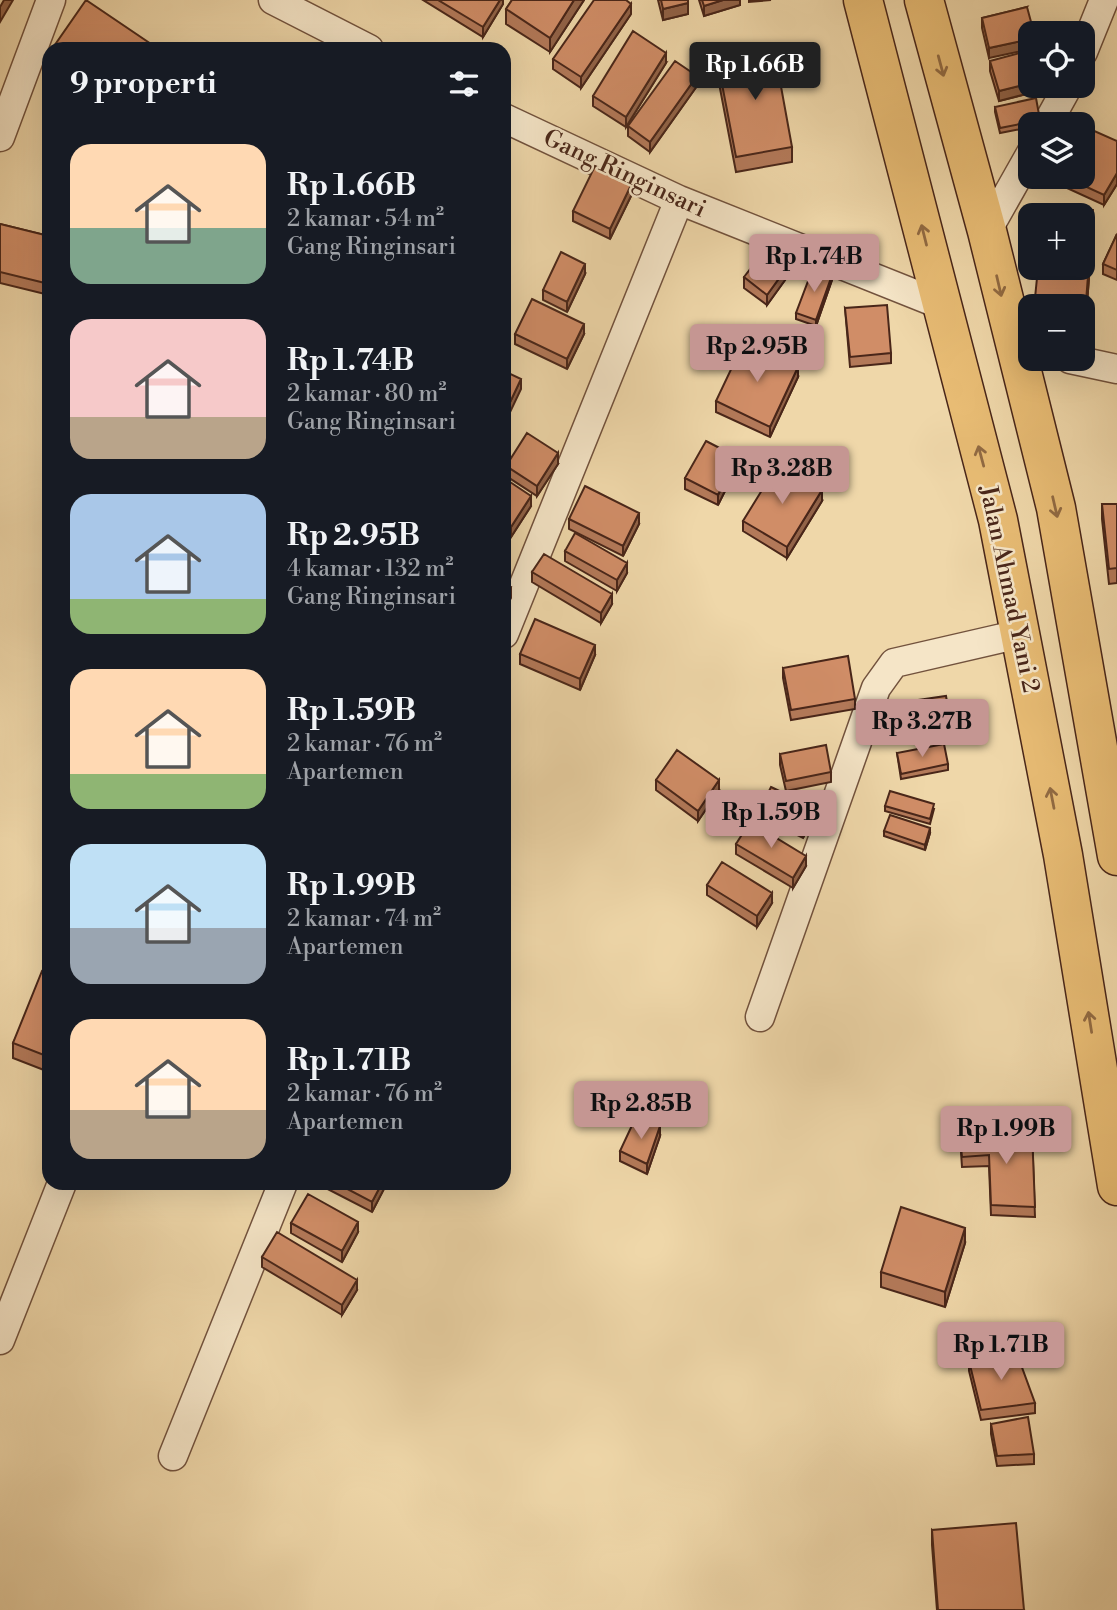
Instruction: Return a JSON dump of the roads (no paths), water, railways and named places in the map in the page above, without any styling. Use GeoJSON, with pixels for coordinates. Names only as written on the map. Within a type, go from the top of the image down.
{"type":"FeatureCollection","features":[{"type":"Feature","properties":{"kind":"highway","name":"Jalan Ahmad Yani 2"},"geometry":{"type":"LineString","coordinates":[[863,0],[998,520],[1063,855],[1117,1186]]}},
{"type":"Feature","properties":{"kind":"highway"},"geometry":{"type":"LineString","coordinates":[[924,0],[1018,336]]}},
{"type":"Feature","properties":{"kind":"highway"},"geometry":{"type":"LineString","coordinates":[[1027,371],[1056,508],[1117,856]]}},
{"type":"Feature","properties":{"kind":"street"},"geometry":{"type":"LineString","coordinates":[[0,137],[51,0]]}},
{"type":"Feature","properties":{"kind":"street"},"geometry":{"type":"LineString","coordinates":[[273,0],[355,42]]}},
{"type":"Feature","properties":{"kind":"street"},"geometry":{"type":"LineString","coordinates":[[1095,22],[1104,0]]}},
{"type":"Feature","properties":{"kind":"street","name":"Gang Ringinsari"},"geometry":{"type":"LineString","coordinates":[[511,121],[679,200],[942,305]]}},
{"type":"Feature","properties":{"kind":"street"},"geometry":{"type":"LineString","coordinates":[[987,231],[1018,176]]}},
{"type":"Feature","properties":{"kind":"street"},"geometry":{"type":"LineString","coordinates":[[511,617],[679,200]]}},
{"type":"Feature","properties":{"kind":"street"},"geometry":{"type":"LineString","coordinates":[[1095,364],[1117,369]]}},
{"type":"Feature","properties":{"kind":"street"},"geometry":{"type":"LineString","coordinates":[[760,1017],[876,688],[894,663],[1020,634]]}},
{"type":"Feature","properties":{"kind":"street"},"geometry":{"type":"LineString","coordinates":[[0,1340],[59,1190]]}},
{"type":"Feature","properties":{"kind":"street"},"geometry":{"type":"LineString","coordinates":[[173,1457],[280,1190]]}}]}
